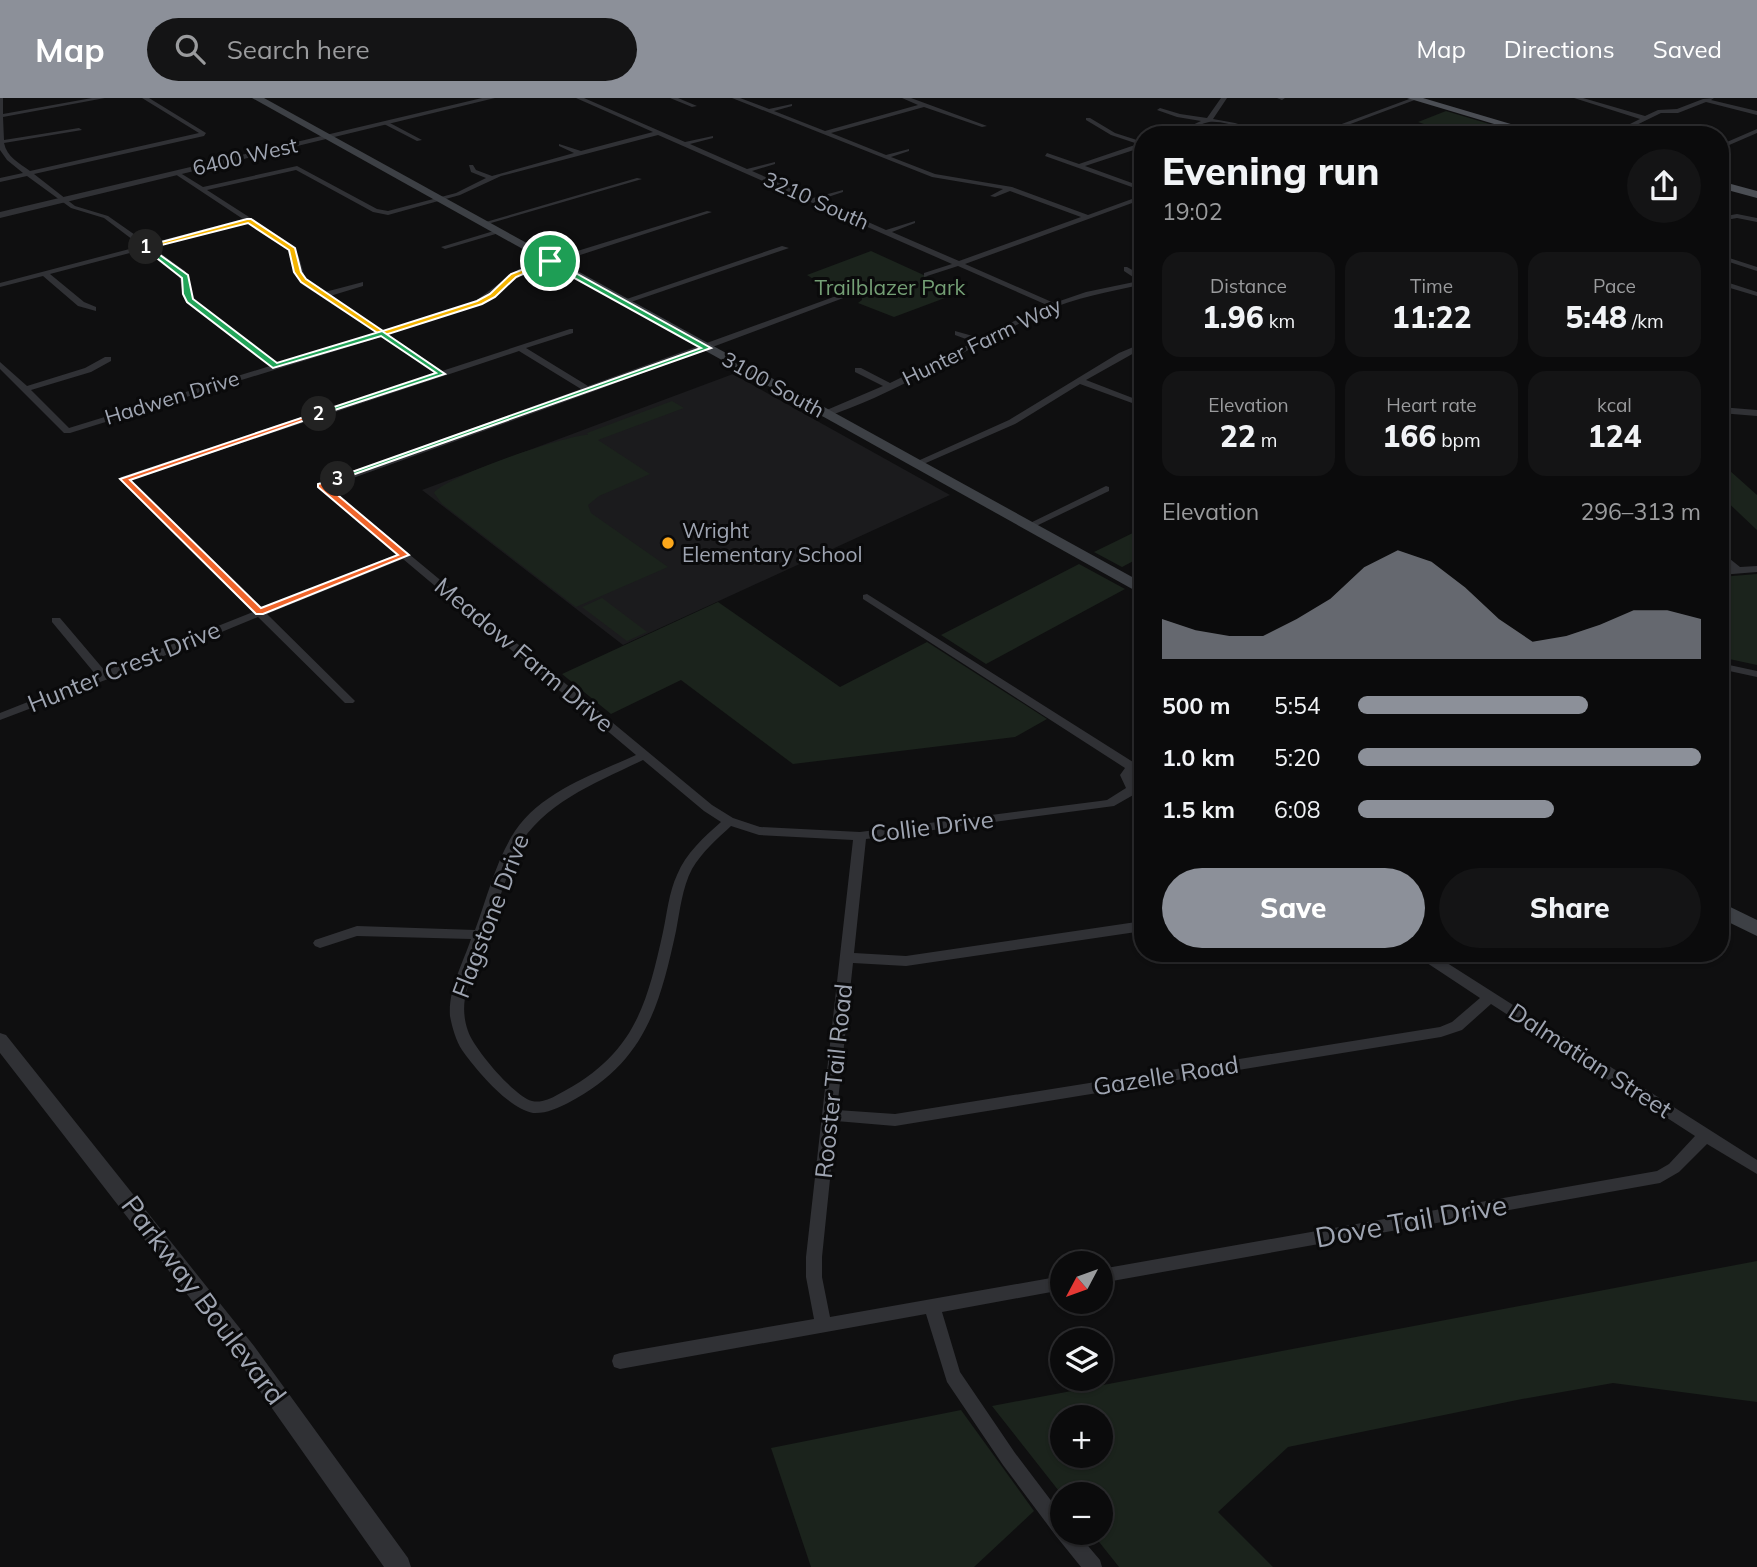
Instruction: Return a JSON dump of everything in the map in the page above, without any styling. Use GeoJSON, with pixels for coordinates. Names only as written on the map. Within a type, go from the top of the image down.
{"type":"FeatureCollection","features":[{"type":"Feature","properties":{"kind":"main road","name":"3100 South"},"geometry":{"type":"LineString","coordinates":[[257,98],[1134,585]]}},
{"type":"Feature","properties":{"kind":"main road"},"geometry":{"type":"LineString","coordinates":[[1415,98],[1512,126]]}},
{"type":"Feature","properties":{"kind":"main road"},"geometry":{"type":"LineString","coordinates":[[1729,187],[1757,195]]}},
{"type":"Feature","properties":{"kind":"main road"},"geometry":{"type":"LineString","coordinates":[[1729,914],[1757,929]]}},
{"type":"Feature","properties":{"kind":"street"},"geometry":{"type":"LineString","coordinates":[[0,98],[1,147],[28,173],[63,200],[75,208],[106,218],[184,275],[190,300],[276,366]]}},
{"type":"Feature","properties":{"kind":"street"},"geometry":{"type":"LineString","coordinates":[[0,116],[102,98]]}},
{"type":"Feature","properties":{"kind":"street"},"geometry":{"type":"LineString","coordinates":[[0,180],[204,134],[145,98]]}},
{"type":"Feature","properties":{"kind":"street","name":"3210 South"},"geometry":{"type":"LineString","coordinates":[[579,98],[1054,305]]}},
{"type":"Feature","properties":{"kind":"street"},"geometry":{"type":"LineString","coordinates":[[673,98],[694,106]]}},
{"type":"Feature","properties":{"kind":"street"},"geometry":{"type":"LineString","coordinates":[[735,98],[934,176],[1010,188],[1088,218]]}},
{"type":"Feature","properties":{"kind":"street"},"geometry":{"type":"LineString","coordinates":[[905,98],[984,126]]}},
{"type":"Feature","properties":{"kind":"street"},"geometry":{"type":"LineString","coordinates":[[1195,126],[1209,120],[1223,98]]}},
{"type":"Feature","properties":{"kind":"street"},"geometry":{"type":"LineString","coordinates":[[1339,126],[1415,98]]}},
{"type":"Feature","properties":{"kind":"street"},"geometry":{"type":"LineString","coordinates":[[1577,98],[1644,118]]}},
{"type":"Feature","properties":{"kind":"street","name":"6400 West"},"geometry":{"type":"LineString","coordinates":[[0,215],[483,99]]}},
{"type":"Feature","properties":{"kind":"street"},"geometry":{"type":"LineString","coordinates":[[1628,126],[1660,111],[1678,111],[1708,99],[1756,113]]}},
{"type":"Feature","properties":{"kind":"street"},"geometry":{"type":"LineString","coordinates":[[768,111],[790,105]]}},
{"type":"Feature","properties":{"kind":"street"},"geometry":{"type":"LineString","coordinates":[[824,133],[924,105]]}},
{"type":"Feature","properties":{"kind":"street"},"geometry":{"type":"LineString","coordinates":[[1160,110],[1233,126]]}},
{"type":"Feature","properties":{"kind":"street"},"geometry":{"type":"LineString","coordinates":[[1088,119],[1113,134],[1134,142]]}},
{"type":"Feature","properties":{"kind":"street"},"geometry":{"type":"LineString","coordinates":[[386,123],[419,140]]}},
{"type":"Feature","properties":{"kind":"street"},"geometry":{"type":"LineString","coordinates":[[1,147],[79,130]]}},
{"type":"Feature","properties":{"kind":"street"},"geometry":{"type":"LineString","coordinates":[[1729,143],[1757,131]]}},
{"type":"Feature","properties":{"kind":"street"},"geometry":{"type":"LineString","coordinates":[[202,190],[297,168],[375,212],[386,213],[462,193],[491,178],[658,132]]}},
{"type":"Feature","properties":{"kind":"street"},"geometry":{"type":"LineString","coordinates":[[684,144],[711,137]]}},
{"type":"Feature","properties":{"kind":"street"},"geometry":{"type":"LineString","coordinates":[[561,145],[579,153]]}},
{"type":"Feature","properties":{"kind":"street"},"geometry":{"type":"LineString","coordinates":[[1079,166],[1134,148]]}},
{"type":"Feature","properties":{"kind":"street"},"geometry":{"type":"LineString","coordinates":[[885,157],[907,150]]}},
{"type":"Feature","properties":{"kind":"street"},"geometry":{"type":"LineString","coordinates":[[1047,155],[1134,186]]}},
{"type":"Feature","properties":{"kind":"street"},"geometry":{"type":"LineString","coordinates":[[746,171],[774,163]]}},
{"type":"Feature","properties":{"kind":"street"},"geometry":{"type":"LineString","coordinates":[[471,166],[473,171],[491,178]]}},
{"type":"Feature","properties":{"kind":"street"},"geometry":{"type":"LineString","coordinates":[[177,173],[292,249],[299,276],[442,374]]}},
{"type":"Feature","properties":{"kind":"street"},"geometry":{"type":"LineString","coordinates":[[482,224],[639,179]]}},
{"type":"Feature","properties":{"kind":"street"},"geometry":{"type":"LineString","coordinates":[[993,197],[1010,188]]}},
{"type":"Feature","properties":{"kind":"street"},"geometry":{"type":"LineString","coordinates":[[813,200],[841,191]]}},
{"type":"Feature","properties":{"kind":"street"},"geometry":{"type":"LineString","coordinates":[[927,275],[1134,200]]}},
{"type":"Feature","properties":{"kind":"street","name":"Hadwen Drive"},"geometry":{"type":"LineString","coordinates":[[67,431],[479,303],[513,275],[709,212]]}},
{"type":"Feature","properties":{"kind":"street"},"geometry":{"type":"LineString","coordinates":[[1729,217],[1737,216],[1757,220]]}},
{"type":"Feature","properties":{"kind":"street"},"geometry":{"type":"LineString","coordinates":[[0,285],[249,220]]}},
{"type":"Feature","properties":{"kind":"street"},"geometry":{"type":"LineString","coordinates":[[886,232],[913,222]]}},
{"type":"Feature","properties":{"kind":"street"},"geometry":{"type":"LineString","coordinates":[[445,247],[497,232]]}},
{"type":"Feature","properties":{"kind":"street"},"geometry":{"type":"LineString","coordinates":[[622,302],[785,248]]}},
{"type":"Feature","properties":{"kind":"street"},"geometry":{"type":"LineString","coordinates":[[1729,260],[1757,268]]}},
{"type":"Feature","properties":{"kind":"street"},"geometry":{"type":"LineString","coordinates":[[1127,269],[1134,274]]}},
{"type":"Feature","properties":{"kind":"street"},"geometry":{"type":"LineString","coordinates":[[44,273],[80,304],[93,309]]}},
{"type":"Feature","properties":{"kind":"street","name":"Hunter Farm Way"},"geometry":{"type":"LineString","coordinates":[[825,414],[891,387],[1054,305],[1134,283]]}},
{"type":"Feature","properties":{"kind":"street"},"geometry":{"type":"LineString","coordinates":[[324,295],[360,284]]}},
{"type":"Feature","properties":{"kind":"street"},"geometry":{"type":"LineString","coordinates":[[1729,285],[1757,294]]}},
{"type":"Feature","properties":{"kind":"street"},"geometry":{"type":"LineString","coordinates":[[321,486],[842,298]]}},
{"type":"Feature","properties":{"kind":"street"},"geometry":{"type":"LineString","coordinates":[[349,701],[124,479],[570,331]]}},
{"type":"Feature","properties":{"kind":"street"},"geometry":{"type":"LineString","coordinates":[[958,333],[980,341]]}},
{"type":"Feature","properties":{"kind":"street"},"geometry":{"type":"LineString","coordinates":[[520,348],[589,390]]}},
{"type":"Feature","properties":{"kind":"street"},"geometry":{"type":"LineString","coordinates":[[916,464],[1003,426],[1134,350]]}},
{"type":"Feature","properties":{"kind":"street"},"geometry":{"type":"LineString","coordinates":[[24,389],[89,370],[108,359]]}},
{"type":"Feature","properties":{"kind":"street"},"geometry":{"type":"LineString","coordinates":[[0,364],[67,431]]}},
{"type":"Feature","properties":{"kind":"street"},"geometry":{"type":"LineString","coordinates":[[858,370],[891,387]]}},
{"type":"Feature","properties":{"kind":"street"},"geometry":{"type":"LineString","coordinates":[[1080,380],[1134,401]]}},
{"type":"Feature","properties":{"kind":"street"},"geometry":{"type":"LineString","coordinates":[[1729,411],[1757,413]]}},
{"type":"Feature","properties":{"kind":"street","name":"Meadow Farm Drive"},"geometry":{"type":"LineString","coordinates":[[321,486],[708,808],[729,821]]}},
{"type":"Feature","properties":{"kind":"street"},"geometry":{"type":"LineString","coordinates":[[1029,526],[1106,489]]}},
{"type":"Feature","properties":{"kind":"street","name":"Hunter Crest Drive"},"geometry":{"type":"LineString","coordinates":[[0,717],[404,555]]}},
{"type":"Feature","properties":{"kind":"street"},"geometry":{"type":"LineString","coordinates":[[1729,562],[1738,571]]}},
{"type":"Feature","properties":{"kind":"street"},"geometry":{"type":"LineString","coordinates":[[1729,572],[1757,569]]}},
{"type":"Feature","properties":{"kind":"street"},"geometry":{"type":"LineString","coordinates":[[867,597],[1134,763]]}},
{"type":"Feature","properties":{"kind":"street"},"geometry":{"type":"LineString","coordinates":[[56,620],[104,677]]}},
{"type":"Feature","properties":{"kind":"street"},"geometry":{"type":"LineString","coordinates":[[1729,668],[1757,674]]}},
{"type":"Feature","properties":{"kind":"street","name":"Flagstone Drive"},"geometry":{"type":"LineString","coordinates":[[645,755],[561,798],[529,820],[515,839],[457,1000],[461,1035],[515,1101],[527,1107],[539,1108],[554,1104],[597,1077],[635,1039],[654,998],[683,875],[696,853],[729,821]]}},
{"type":"Feature","properties":{"kind":"street"},"geometry":{"type":"LineString","coordinates":[[1134,768],[1126,775],[1134,786]]}},
{"type":"Feature","properties":{"kind":"street","name":"Collie Drive"},"geometry":{"type":"LineString","coordinates":[[729,821],[767,832],[860,836],[1100,805],[1134,793]]}},
{"type":"Feature","properties":{"kind":"street","name":"Rooster Tail Road"},"geometry":{"type":"LineString","coordinates":[[823,1325],[814,1277],[814,1257],[860,836]]}},
{"type":"Feature","properties":{"kind":"street"},"geometry":{"type":"LineString","coordinates":[[848,958],[906,961],[1134,927]]}},
{"type":"Feature","properties":{"kind":"street"},"geometry":{"type":"LineString","coordinates":[[320,943],[357,931],[479,935]]}},
{"type":"Feature","properties":{"kind":"street","name":"Dalmatian Street"},"geometry":{"type":"LineString","coordinates":[[1435,962],[1757,1168]]}},
{"type":"Feature","properties":{"kind":"street","name":"Gazelle Road"},"geometry":{"type":"LineString","coordinates":[[830,1115],[895,1120],[1441,1032],[1457,1026],[1490,997]]}},
{"type":"Feature","properties":{"kind":"street","name":"Parkway Boulevard"},"geometry":{"type":"LineString","coordinates":[[0,1040],[246,1353],[399,1567]]}},
{"type":"Feature","properties":{"kind":"street","name":"Dove Tail Drive"},"geometry":{"type":"LineString","coordinates":[[1113,1274],[1660,1177],[1674,1168],[1706,1135]]}},
{"type":"Feature","properties":{"kind":"street"},"geometry":{"type":"LineString","coordinates":[[620,1361],[1050,1285]]}},
{"type":"Feature","properties":{"kind":"street"},"geometry":{"type":"LineString","coordinates":[[932,1306],[953,1376],[1009,1459],[1050,1513]]}},
{"type":"Feature","properties":{"kind":"street"},"geometry":{"type":"LineString","coordinates":[[1075,1545],[1093,1567]]}},
{"type":"Feature","properties":{"kind":"shaded area","name":"Wright Elementary School"},"geometry":{"type":"Polygon","coordinates":[[[733,374],[950,495],[623,645],[422,490],[733,374]]]}},
{"type":"Feature","properties":{"kind":"green space"},"geometry":{"type":"Polygon","coordinates":[[[1446,111],[1496,126],[1430,126],[1418,122],[1446,111]]]}},
{"type":"Feature","properties":{"kind":"green space","name":"Trailblazer Park"},"geometry":{"type":"Polygon","coordinates":[[[871,251],[961,292],[894,317],[858,303],[862,300],[861,293],[843,289],[831,290],[807,275],[871,251]]]}},
{"type":"Feature","properties":{"kind":"green space"},"geometry":{"type":"Polygon","coordinates":[[[672,401],[684,408],[598,440],[650,474],[599,496],[588,505],[591,513],[668,567],[576,607],[442,504],[434,493],[442,486],[481,468],[557,442],[588,435],[587,433],[672,401]]]}},
{"type":"Feature","properties":{"kind":"green space"},"geometry":{"type":"Polygon","coordinates":[[[1729,470],[1757,495],[1757,530],[1729,504],[1729,470]]]}},
{"type":"Feature","properties":{"kind":"green space"},"geometry":{"type":"Polygon","coordinates":[[[1134,532],[1134,561],[1122,567],[1094,552],[1134,532]]]}},
{"type":"Feature","properties":{"kind":"green space"},"geometry":{"type":"Polygon","coordinates":[[[1079,564],[1125,589],[986,664],[941,635],[1079,564]]]}},
{"type":"Feature","properties":{"kind":"green space"},"geometry":{"type":"Polygon","coordinates":[[[1757,574],[1757,665],[1729,659],[1729,576],[1757,574]]]}},
{"type":"Feature","properties":{"kind":"green space"},"geometry":{"type":"Polygon","coordinates":[[[602,598],[647,632],[627,641],[582,607],[602,598]]]}},
{"type":"Feature","properties":{"kind":"green space"},"geometry":{"type":"Polygon","coordinates":[[[718,602],[840,687],[927,642],[1047,719],[1015,737],[793,764],[681,680],[611,714],[562,674],[718,602]]]}},
{"type":"Feature","properties":{"kind":"green space"},"geometry":{"type":"Polygon","coordinates":[[[1757,1261],[1757,1402],[1613,1383],[1288,1447],[1218,1512],[1273,1567],[1119,1567],[1102,1545],[1113,1545],[1113,1482],[1052,1482],[992,1406],[1071,1391],[1113,1391],[1113,1383],[1757,1261]]]}},
{"type":"Feature","properties":{"kind":"green space"},"geometry":{"type":"Polygon","coordinates":[[[961,1410],[1034,1511],[974,1567],[811,1567],[771,1448],[961,1410]]]}},
{"type":"Feature","properties":{"kind":"place","name":"Wright Elementary School"},"geometry":{"type":"Point","coordinates":[668,543]}},
{"type":"Feature","properties":{"kind":"route"},"geometry":{"type":"LineString","coordinates":[[550,261],[513,275],[479,303],[382,333],[304,281],[299,276],[292,249],[249,220],[146,247],[184,275],[187,282],[186,294],[190,300],[276,366],[382,333],[442,374],[124,479],[259,612],[404,555],[321,486],[707,348],[550,261]]}}]}
